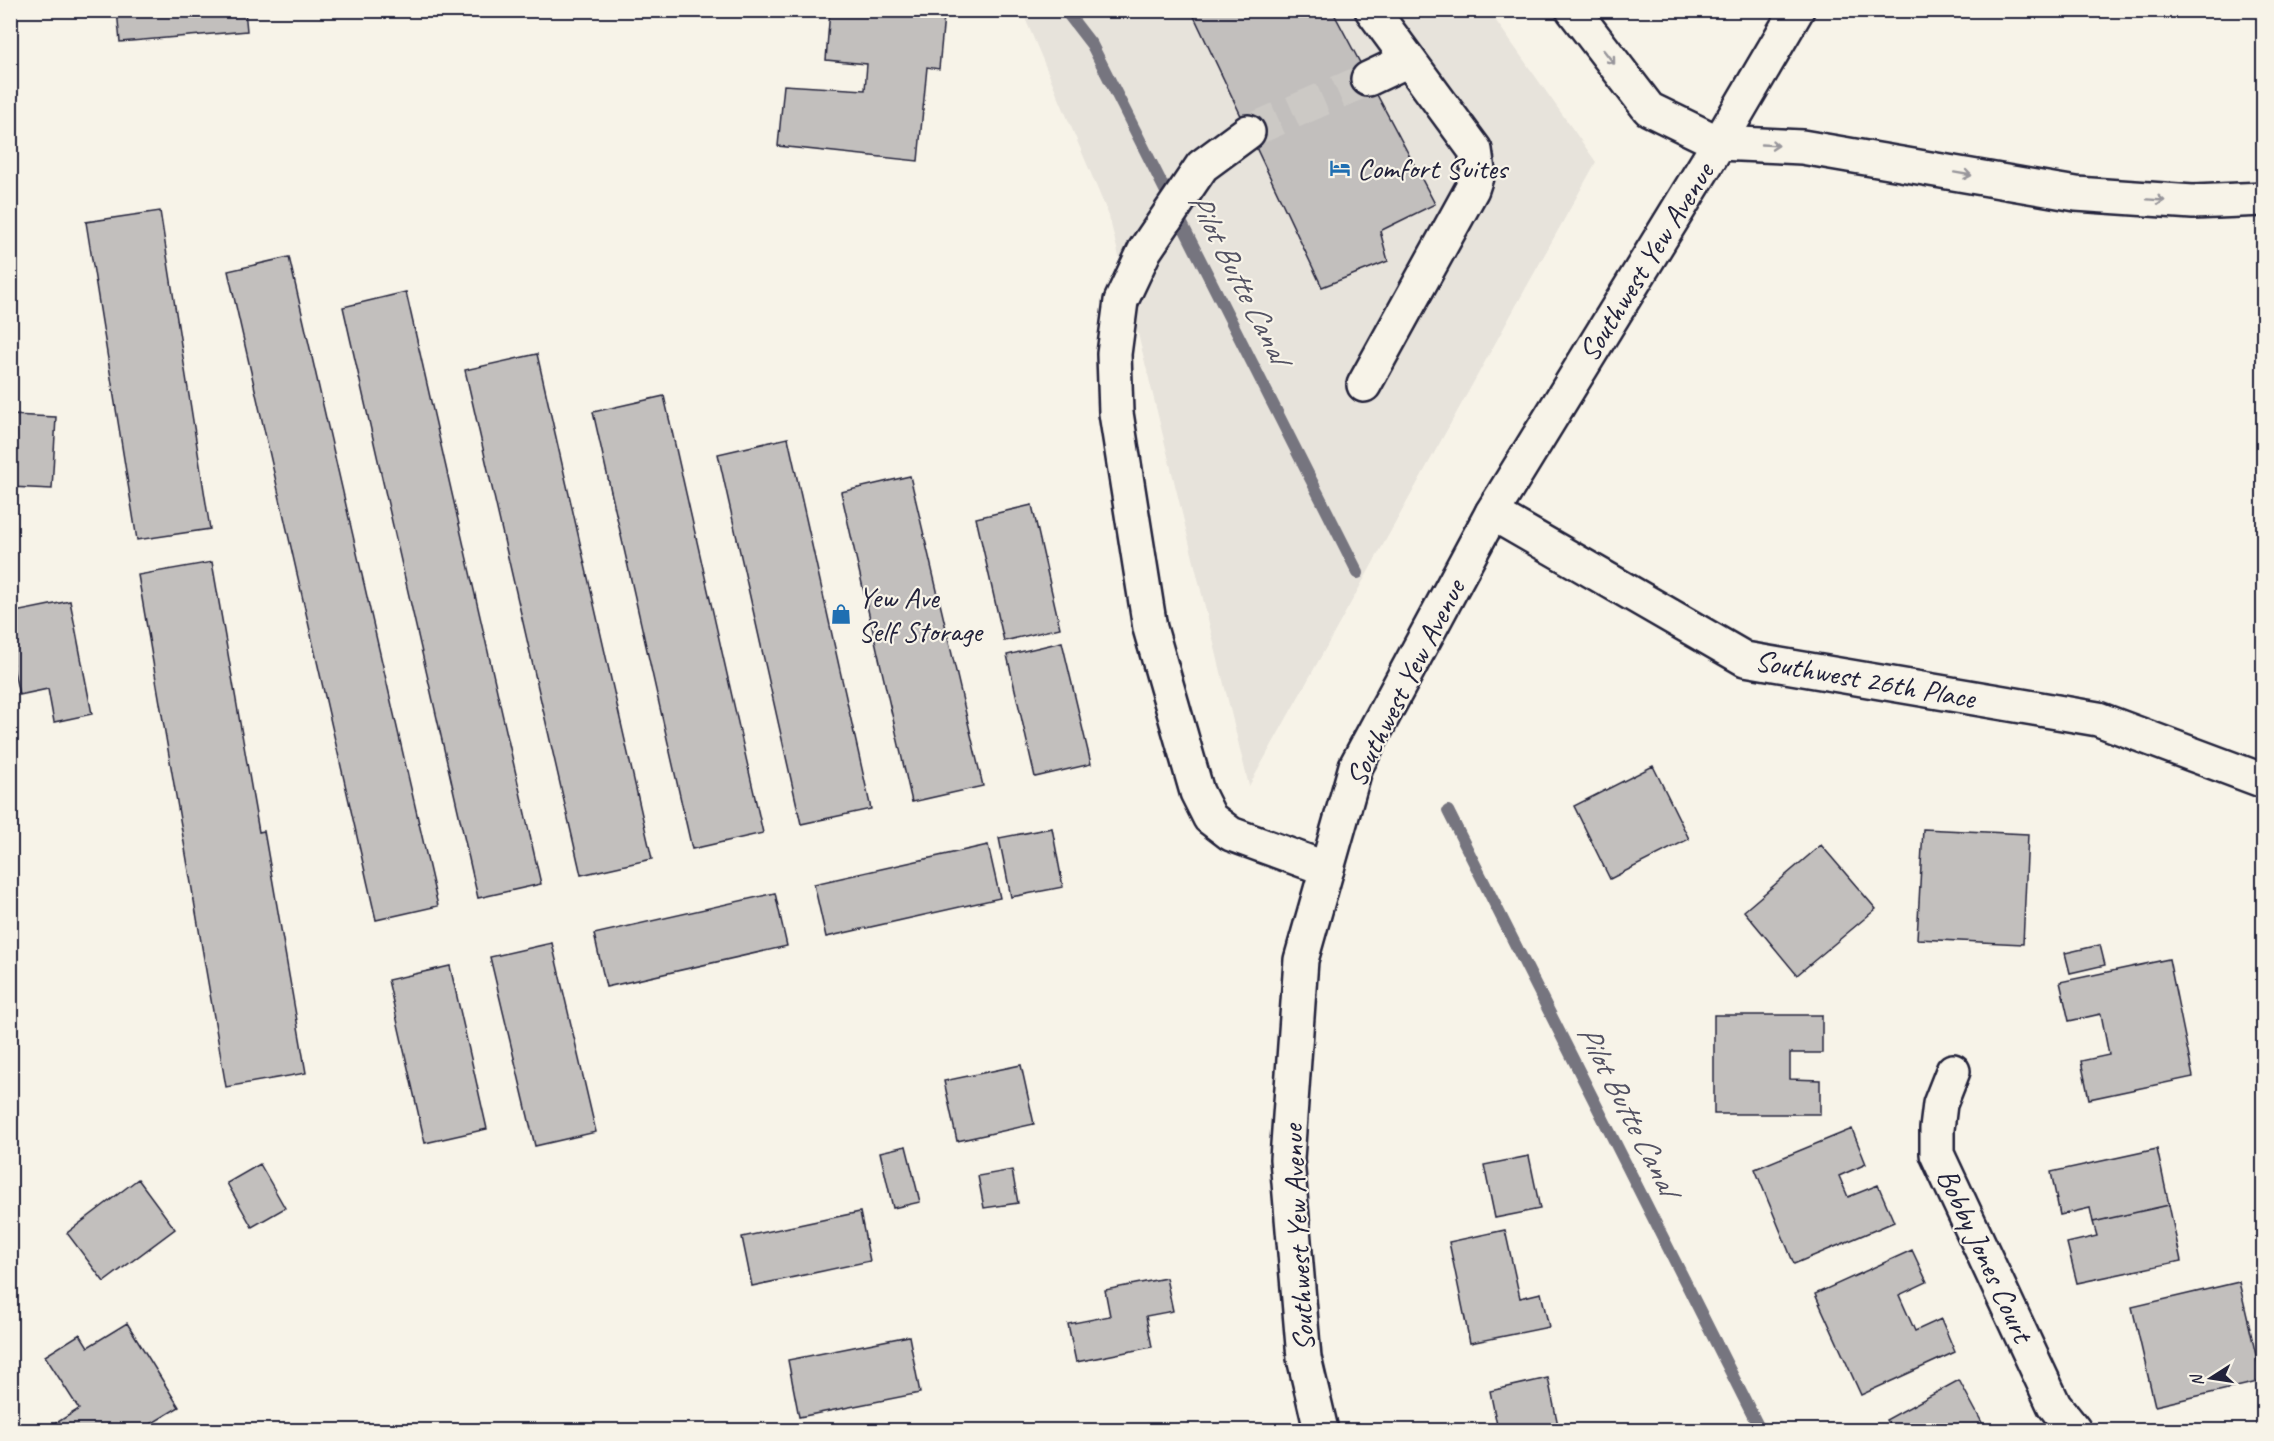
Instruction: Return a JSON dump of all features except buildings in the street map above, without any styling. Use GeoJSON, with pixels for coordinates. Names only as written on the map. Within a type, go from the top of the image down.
{"type":"FeatureCollection","features":[{"type":"Feature","properties":{"kind":"main road"},"geometry":{"type":"LineString","coordinates":[[1364,385],[1472,189],[1478,171],[1475,150],[1372,10]]}},
{"type":"Feature","properties":{"kind":"main road"},"geometry":{"type":"LineString","coordinates":[[1573,10],[1649,110],[1719,143],[1802,147],[2076,194],[2193,202],[2264,199]]}},
{"type":"Feature","properties":{"kind":"main road","name":"Southwest Yew Avenue"},"geometry":{"type":"LineString","coordinates":[[1321,1431],[1304,1358],[1287,1159],[1301,960],[1356,766],[1492,513],[1719,143],[1797,10]]}},
{"type":"Feature","properties":{"kind":"main road"},"geometry":{"type":"LineString","coordinates":[[1368,79],[1408,60]]}},
{"type":"Feature","properties":{"kind":"main road"},"geometry":{"type":"LineString","coordinates":[[1248,132],[1202,166],[1145,250],[1121,301],[1114,354],[1116,413],[1150,628],[1197,792],[1210,818],[1232,834],[1327,869]]}},
{"type":"Feature","properties":{"kind":"main road","name":"Southwest 26th Place"},"geometry":{"type":"LineString","coordinates":[[1492,513],[1745,660],[2098,719],[2264,781]]}},
{"type":"Feature","properties":{"kind":"main road","name":"Bobby Jones Court"},"geometry":{"type":"LineString","coordinates":[[1953,1071],[1940,1104],[1937,1154],[2054,1405],[2074,1431]]}},
{"type":"Feature","properties":{"kind":"shaded area"},"geometry":{"type":"Polygon","coordinates":[[[1022,11],[1489,11],[1596,162],[1249,786],[1109,216],[1022,11]]]}},
{"type":"Feature","properties":{"kind":"waterway","name":"Pilot Butte Canal"},"geometry":{"type":"LineString","coordinates":[[1065,10],[1092,45],[1358,573]]}},
{"type":"Feature","properties":{"kind":"waterway","name":"Pilot Butte Canal"},"geometry":{"type":"LineString","coordinates":[[1448,811],[1760,1430]]}},
{"type":"Feature","properties":{"kind":"tunnel"},"geometry":{"type":"LineString","coordinates":[[1248,132],[1368,79]]}},
{"type":"Feature","properties":{"kind":"place","name":"Comfort Suites"},"geometry":{"type":"Point","coordinates":[1340,168]}},
{"type":"Feature","properties":{"kind":"place","name":"Yew Ave Self Storage"},"geometry":{"type":"Point","coordinates":[841,614]}}]}
